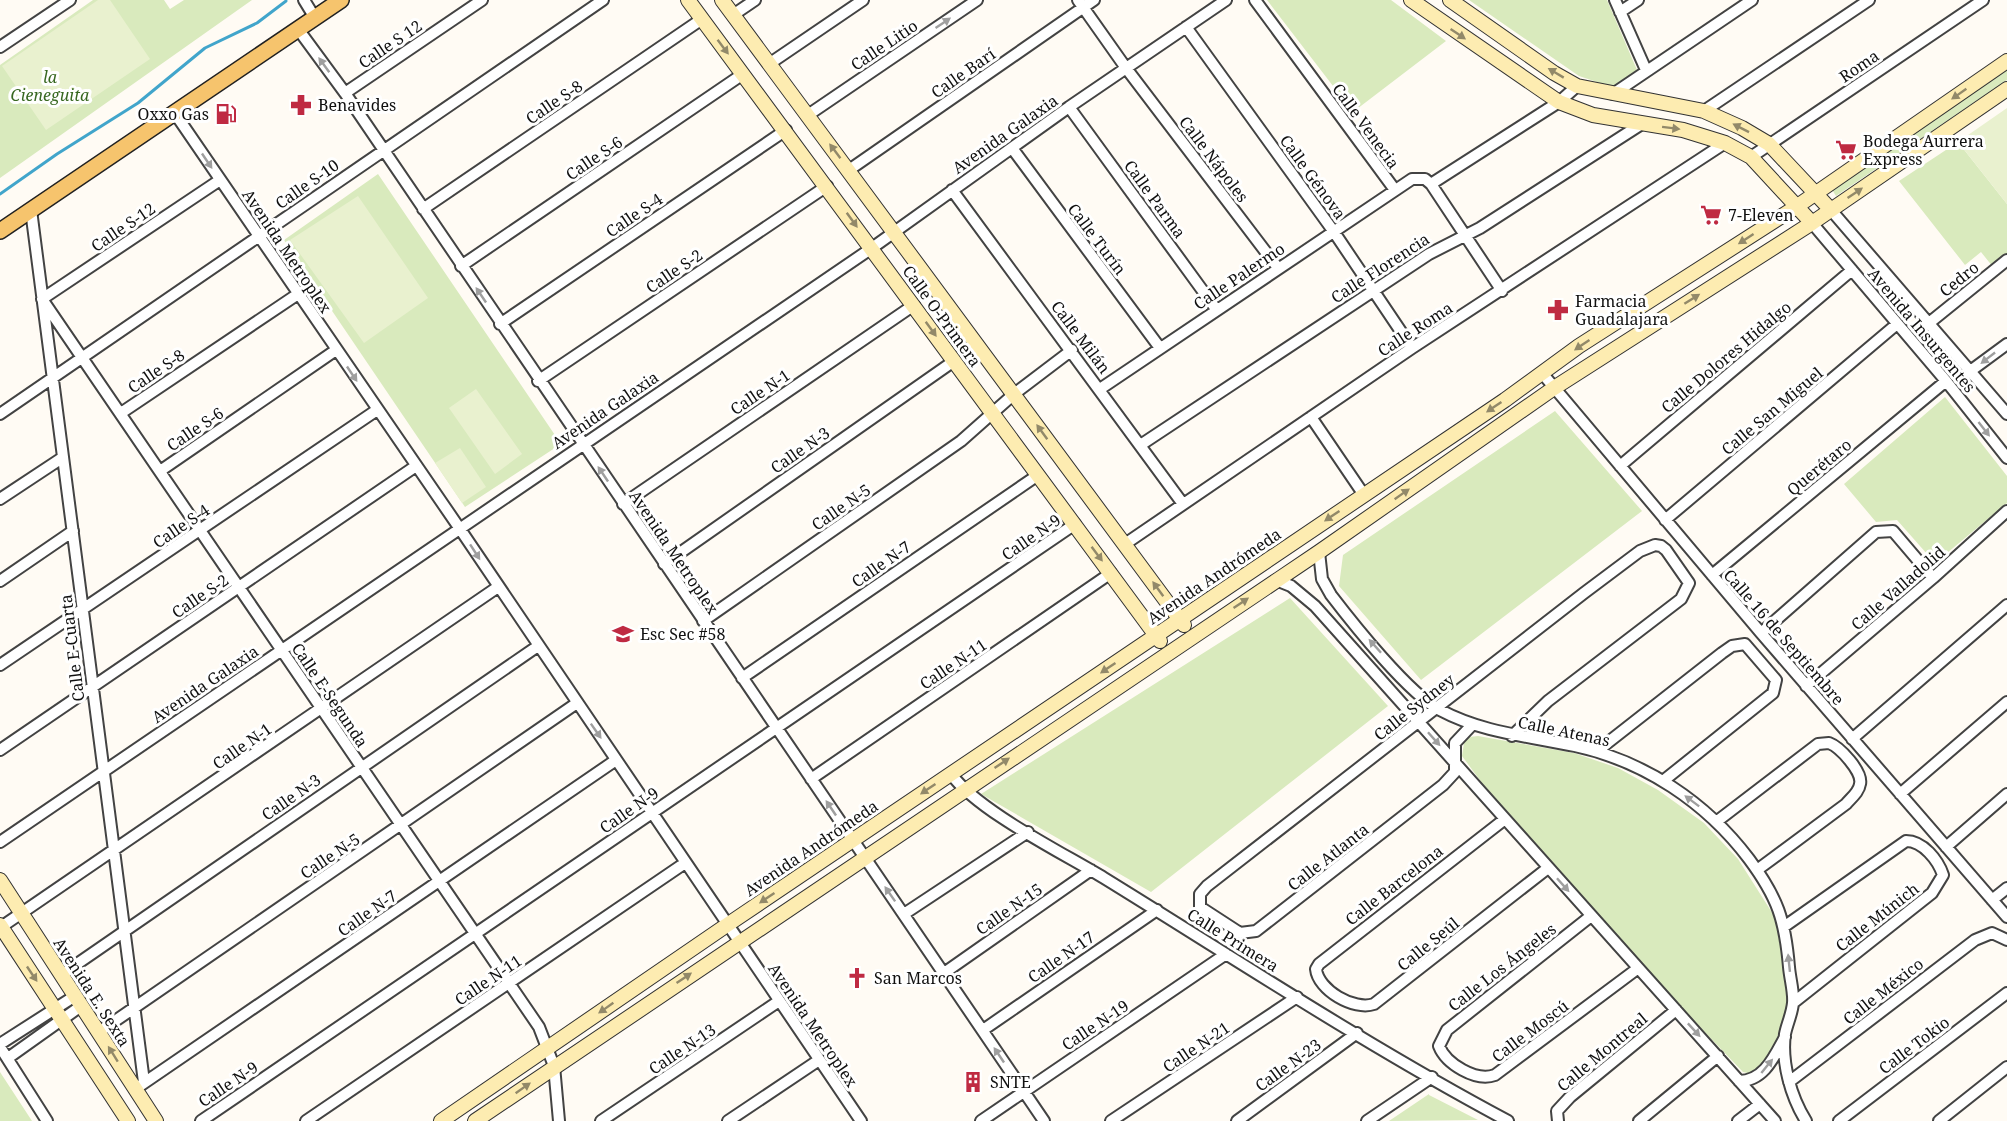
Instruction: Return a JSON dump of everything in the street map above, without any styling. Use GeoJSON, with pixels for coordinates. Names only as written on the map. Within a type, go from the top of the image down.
{"type":"FeatureCollection","features":[{"type":"Feature","properties":{"kind":"main road"},"geometry":{"type":"LineString","coordinates":[[0,231],[340,0]]}},
{"type":"Feature","properties":{"kind":"street"},"geometry":{"type":"LineString","coordinates":[[0,47],[70,0]]}},
{"type":"Feature","properties":{"kind":"street"},"geometry":{"type":"LineString","coordinates":[[303,0],[315,18]]}},
{"type":"Feature","properties":{"kind":"street","name":"Calle S 12"},"geometry":{"type":"LineString","coordinates":[[345,93],[482,0]]}},
{"type":"Feature","properties":{"kind":"street","name":"Calle S-10"},"geometry":{"type":"LineString","coordinates":[[0,414],[603,0]]}},
{"type":"Feature","properties":{"kind":"street","name":"Calle O-Primera"},"geometry":{"type":"LineString","coordinates":[[688,0],[786,130],[1168,652]]}},
{"type":"Feature","properties":{"kind":"street","name":"Calle O-Primera"},"geometry":{"type":"LineString","coordinates":[[722,0],[1192,636]]}},
{"type":"Feature","properties":{"kind":"street"},"geometry":{"type":"LineString","coordinates":[[733,15],[755,0]]}},
{"type":"Feature","properties":{"kind":"street"},"geometry":{"type":"LineString","coordinates":[[769,64],[863,0]]}},
{"type":"Feature","properties":{"kind":"street","name":"Calle Litio"},"geometry":{"type":"LineString","coordinates":[[808,116],[977,0]]}},
{"type":"Feature","properties":{"kind":"street","name":"Calle Barí"},"geometry":{"type":"LineString","coordinates":[[849,170],[1080,4],[1094,0]]}},
{"type":"Feature","properties":{"kind":"street","name":"Avenida Galaxia"},"geometry":{"type":"LineString","coordinates":[[0,842],[872,248],[1069,107],[1226,0]]}},
{"type":"Feature","properties":{"kind":"street","name":"Calle Venecia"},"geometry":{"type":"LineString","coordinates":[[1255,0],[1395,190],[1412,179],[1425,179],[1431,184]]}},
{"type":"Feature","properties":{"kind":"street"},"geometry":{"type":"LineString","coordinates":[[1411,0],[1559,102],[1593,115],[1640,125],[1683,130],[1725,143],[1751,157],[1812,223]]}},
{"type":"Feature","properties":{"kind":"street"},"geometry":{"type":"LineString","coordinates":[[1450,0],[1554,73],[1577,86],[1704,111],[1769,144],[1831,210]]}},
{"type":"Feature","properties":{"kind":"street"},"geometry":{"type":"LineString","coordinates":[[1615,0],[1646,70]]}},
{"type":"Feature","properties":{"kind":"street"},"geometry":{"type":"LineString","coordinates":[[1620,12],[1638,0]]}},
{"type":"Feature","properties":{"kind":"street"},"geometry":{"type":"LineString","coordinates":[[1613,94],[1752,0]]}},
{"type":"Feature","properties":{"kind":"street"},"geometry":{"type":"LineString","coordinates":[[1704,111],[1869,0]]}},
{"type":"Feature","properties":{"kind":"street","name":"Roma"},"geometry":{"type":"LineString","coordinates":[[1751,157],[1983,0]]}},
{"type":"Feature","properties":{"kind":"street","name":"Calle Nápoles"},"geometry":{"type":"LineString","coordinates":[[1080,4],[1278,268]]}},
{"type":"Feature","properties":{"kind":"street","name":"Calle S-8"},"geometry":{"type":"LineString","coordinates":[[423,209],[702,19]]}},
{"type":"Feature","properties":{"kind":"street","name":"Calle Génova"},"geometry":{"type":"LineString","coordinates":[[1186,27],[1334,232],[1412,348]]}},
{"type":"Feature","properties":{"kind":"street","name":"Avenida Metroplex"},"geometry":{"type":"LineString","coordinates":[[298,29],[345,93],[538,381],[1044,1121]]}},
{"type":"Feature","properties":{"kind":"street","name":"Avenida Andrómeda"},"geometry":{"type":"LineString","coordinates":[[441,1121],[1364,495],[1598,333],[1796,207],[2007,61]]}},
{"type":"Feature","properties":{"kind":"street","name":"Calle S-6"},"geometry":{"type":"LineString","coordinates":[[461,266],[743,74]]}},
{"type":"Feature","properties":{"kind":"street"},"geometry":{"type":"LineString","coordinates":[[1502,291],[1431,184],[1559,102],[1577,86]]}},
{"type":"Feature","properties":{"kind":"street"},"geometry":{"type":"LineString","coordinates":[[475,1121],[738,941],[1319,552],[1554,388],[1812,223],[2007,89]]}},
{"type":"Feature","properties":{"kind":"street","name":"Calle Parma"},"geometry":{"type":"LineString","coordinates":[[1069,107],[1216,309]]}},
{"type":"Feature","properties":{"kind":"street","name":"Avenida Metroplex"},"geometry":{"type":"LineString","coordinates":[[174,112],[460,528],[819,1060],[857,1120]]}},
{"type":"Feature","properties":{"kind":"street","name":"Calle Florencia"},"geometry":{"type":"LineString","coordinates":[[1142,444],[1373,290],[1449,242],[1466,236],[1640,125]]}},
{"type":"Feature","properties":{"kind":"street","name":"Calle S-4"},"geometry":{"type":"LineString","coordinates":[[500,324],[786,130]]}},
{"type":"Feature","properties":{"kind":"street","name":"Calle Roma"},"geometry":{"type":"LineString","coordinates":[[1125,544],[1412,348],[1725,143]]}},
{"type":"Feature","properties":{"kind":"street","name":"Calle Turín"},"geometry":{"type":"LineString","coordinates":[[1012,148],[1160,348]]}},
{"type":"Feature","properties":{"kind":"street","name":"Calle S-12"},"geometry":{"type":"LineString","coordinates":[[42,299],[220,180]]}},
{"type":"Feature","properties":{"kind":"street","name":"Calle S-2"},"geometry":{"type":"LineString","coordinates":[[538,381],[827,186]]}},
{"type":"Feature","properties":{"kind":"street","name":"Calle Milán"},"geometry":{"type":"LineString","coordinates":[[952,190],[1142,444],[1183,504]]}},
{"type":"Feature","properties":{"kind":"street","name":"Calle Palermo"},"geometry":{"type":"LineString","coordinates":[[1100,389],[1395,190]]}},
{"type":"Feature","properties":{"kind":"street","name":"Calle E-Cuarta"},"geometry":{"type":"LineString","coordinates":[[31,210],[133,1008],[140,1086]]}},
{"type":"Feature","properties":{"kind":"street","name":"Avenida Insurgentes"},"geometry":{"type":"LineString","coordinates":[[1831,210],[2007,414]]}},
{"type":"Feature","properties":{"kind":"street","name":"Avenida Insurgentes"},"geometry":{"type":"LineString","coordinates":[[1812,223],[1946,381],[2007,458]]}},
{"type":"Feature","properties":{"kind":"street","name":"Cedro"},"geometry":{"type":"LineString","coordinates":[[1929,323],[2007,260]]}},
{"type":"Feature","properties":{"kind":"street","name":"Calle Dolores Hidalgo"},"geometry":{"type":"LineString","coordinates":[[1620,466],[1852,270]]}},
{"type":"Feature","properties":{"kind":"street","name":"Calle S-8"},"geometry":{"type":"LineString","coordinates":[[121,413],[298,294]]}},
{"type":"Feature","properties":{"kind":"street","name":"Calle E-Segunda"},"geometry":{"type":"LineString","coordinates":[[42,299],[539,1027],[549,1047],[554,1066],[559,1121]]}},
{"type":"Feature","properties":{"kind":"street","name":"Calle N-1"},"geometry":{"type":"LineString","coordinates":[[623,504],[914,305]]}},
{"type":"Feature","properties":{"kind":"street","name":"Calle San Miguel"},"geometry":{"type":"LineString","coordinates":[[1665,520],[1898,324]]}},
{"type":"Feature","properties":{"kind":"street"},"geometry":{"type":"LineString","coordinates":[[1969,372],[2007,344]]}},
{"type":"Feature","properties":{"kind":"street","name":"Calle S-6"},"geometry":{"type":"LineString","coordinates":[[160,471],[336,350]]}},
{"type":"Feature","properties":{"kind":"street","name":"Calle N-5"},"geometry":{"type":"LineString","coordinates":[[703,621],[961,441],[1014,394],[1072,350]]}},
{"type":"Feature","properties":{"kind":"street","name":"Calle N-3"},"geometry":{"type":"LineString","coordinates":[[664,564],[954,361]]}},
{"type":"Feature","properties":{"kind":"street","name":"Calle 16 de Septiembre"},"geometry":{"type":"LineString","coordinates":[[1542,373],[1806,686],[2007,917]]}},
{"type":"Feature","properties":{"kind":"street","name":"Querétaro"},"geometry":{"type":"LineString","coordinates":[[1712,576],[1946,381]]}},
{"type":"Feature","properties":{"kind":"street","name":"Calle S-4"},"geometry":{"type":"LineString","coordinates":[[0,665],[201,532],[377,410]]}},
{"type":"Feature","properties":{"kind":"street"},"geometry":{"type":"LineString","coordinates":[[1311,417],[1364,495]]}},
{"type":"Feature","properties":{"kind":"street"},"geometry":{"type":"LineString","coordinates":[[0,499],[62,459]]}},
{"type":"Feature","properties":{"kind":"street","name":"Calle S-2"},"geometry":{"type":"LineString","coordinates":[[0,750],[416,466]]}},
{"type":"Feature","properties":{"kind":"street","name":"Calle N-7"},"geometry":{"type":"LineString","coordinates":[[742,678],[1038,475]]}},
{"type":"Feature","properties":{"kind":"street","name":"Calle Valladolid"},"geometry":{"type":"LineString","coordinates":[[1806,686],[1933,578],[2007,511]]}},
{"type":"Feature","properties":{"kind":"street","name":"Calle N-9"},"geometry":{"type":"LineString","coordinates":[[201,1121],[1075,525]]}},
{"type":"Feature","properties":{"kind":"street"},"geometry":{"type":"LineString","coordinates":[[0,581],[73,531]]}},
{"type":"Feature","properties":{"kind":"street"},"geometry":{"type":"LineString","coordinates":[[1761,633],[1876,532],[1893,531],[1933,578]]}},
{"type":"Feature","properties":{"kind":"street","name":"Calle Sydney"},"geometry":{"type":"LineString","coordinates":[[1204,912],[1199,901],[1200,894],[1207,886],[1640,551],[1655,545],[1666,550],[1689,583],[1681,599],[1548,701],[1512,736]]}},
{"type":"Feature","properties":{"kind":"street","name":"Calle Atenas"},"geometry":{"type":"LineString","coordinates":[[1319,552],[1323,579],[1331,595],[1415,691],[1437,709],[1472,725],[1512,736],[1597,751],[1625,761],[1663,781],[1698,805],[1716,822],[1757,870],[1775,899],[1785,926],[1793,1003],[1785,1037],[1789,1082],[1806,1121]]}},
{"type":"Feature","properties":{"kind":"street","name":"Calle N-11"},"geometry":{"type":"LineString","coordinates":[[811,779],[1111,573]]}},
{"type":"Feature","properties":{"kind":"street"},"geometry":{"type":"LineString","coordinates":[[1276,580],[1291,586],[1315,606],[1775,1121]]}},
{"type":"Feature","properties":{"kind":"street","name":"Calle N-1"},"geometry":{"type":"LineString","coordinates":[[1,926],[22,914],[498,587]]}},
{"type":"Feature","properties":{"kind":"street"},"geometry":{"type":"LineString","coordinates":[[1852,739],[2007,605]]}},
{"type":"Feature","properties":{"kind":"street"},"geometry":{"type":"LineString","coordinates":[[1597,751],[1722,652],[1738,644],[1751,648],[1776,680],[1773,693],[1663,781]]}},
{"type":"Feature","properties":{"kind":"street","name":"Calle N-3"},"geometry":{"type":"LineString","coordinates":[[61,975],[538,646]]}},
{"type":"Feature","properties":{"kind":"street"},"geometry":{"type":"LineString","coordinates":[[1378,677],[1391,665]]}},
{"type":"Feature","properties":{"kind":"street"},"geometry":{"type":"LineString","coordinates":[[1900,794],[2007,702]]}},
{"type":"Feature","properties":{"kind":"street","name":"Calle N-5"},"geometry":{"type":"LineString","coordinates":[[99,1032],[402,826],[577,703]]}},
{"type":"Feature","properties":{"kind":"street"},"geometry":{"type":"LineString","coordinates":[[1456,765],[1455,743],[1472,725]]}},
{"type":"Feature","properties":{"kind":"street"},"geometry":{"type":"LineString","coordinates":[[1716,822],[1810,749],[1824,742],[1835,745],[1859,775],[1861,782],[1858,790],[1846,804],[1757,870]]}},
{"type":"Feature","properties":{"kind":"street","name":"Calle N-7"},"geometry":{"type":"LineString","coordinates":[[140,1086],[616,760]]}},
{"type":"Feature","properties":{"kind":"street","name":"Calle Atlanta"},"geometry":{"type":"LineString","coordinates":[[1204,912],[1239,933],[1256,931],[1437,790],[1455,772],[1456,765]]}},
{"type":"Feature","properties":{"kind":"street","name":"Calle Primera"},"geometry":{"type":"LineString","coordinates":[[951,774],[963,790],[1028,832],[1432,1077],[1491,1118],[1508,1121]]}},
{"type":"Feature","properties":{"kind":"street"},"geometry":{"type":"LineString","coordinates":[[1946,846],[2007,794]]}},
{"type":"Feature","properties":{"kind":"street","name":"Calle Barcelona"},"geometry":{"type":"LineString","coordinates":[[1321,983],[1316,969],[1319,964],[1505,819]]}},
{"type":"Feature","properties":{"kind":"street"},"geometry":{"type":"LineString","coordinates":[[904,914],[1028,832]]}},
{"type":"Feature","properties":{"kind":"street","name":"Calle Múnich"},"geometry":{"type":"LineString","coordinates":[[1785,926],[1892,848],[1906,841],[1920,844],[1941,868],[1943,875],[1938,887],[1793,1003]]}},
{"type":"Feature","properties":{"kind":"street","name":"Calle N-11"},"geometry":{"type":"LineString","coordinates":[[306,1121],[685,863]]}},
{"type":"Feature","properties":{"kind":"street","name":"Calle Seúl"},"geometry":{"type":"LineString","coordinates":[[1321,983],[1353,1005],[1362,1007],[1374,1004],[1548,868]]}},
{"type":"Feature","properties":{"kind":"street","name":"Calle N-15"},"geometry":{"type":"LineString","coordinates":[[944,973],[1091,870]]}},
{"type":"Feature","properties":{"kind":"street","name":"Avenida E. Sexta"},"geometry":{"type":"LineString","coordinates":[[0,880],[99,1032],[140,1086],[156,1121]]}},
{"type":"Feature","properties":{"kind":"street"},"geometry":{"type":"LineString","coordinates":[[1992,900],[2007,888]]}},
{"type":"Feature","properties":{"kind":"street","name":"Calle N-17"},"geometry":{"type":"LineString","coordinates":[[982,1030],[1157,910]]}},
{"type":"Feature","properties":{"kind":"street","name":"Calle Los Ángeles"},"geometry":{"type":"LineString","coordinates":[[1439,1046],[1447,1030],[1591,916]]}},
{"type":"Feature","properties":{"kind":"street"},"geometry":{"type":"LineString","coordinates":[[1,926],[128,1121]]}},
{"type":"Feature","properties":{"kind":"street","name":"Calle México"},"geometry":{"type":"LineString","coordinates":[[1789,1082],[1967,945],[1992,933],[2004,937]]}},
{"type":"Feature","properties":{"kind":"street","name":"Calle N-19"},"geometry":{"type":"LineString","coordinates":[[981,1121],[1226,954]]}},
{"type":"Feature","properties":{"kind":"street","name":"Calle Moscú"},"geometry":{"type":"LineString","coordinates":[[1439,1046],[1448,1059],[1474,1075],[1488,1077],[1495,1075],[1637,969]]}},
{"type":"Feature","properties":{"kind":"street","name":"Calle Tokio"},"geometry":{"type":"LineString","coordinates":[[1839,1121],[2007,993]]}},
{"type":"Feature","properties":{"kind":"street","name":"Calle N-21"},"geometry":{"type":"LineString","coordinates":[[1111,1121],[1297,997]]}},
{"type":"Feature","properties":{"kind":"street"},"geometry":{"type":"LineString","coordinates":[[8,1058],[59,1014],[78,1001]]}},
{"type":"Feature","properties":{"kind":"street","name":"Calle N-13"},"geometry":{"type":"LineString","coordinates":[[601,1121],[779,1001]]}},
{"type":"Feature","properties":{"kind":"street","name":"Calle Montreal"},"geometry":{"type":"LineString","coordinates":[[1558,1121],[1557,1111],[1570,1097],[1676,1010]]}},
{"type":"Feature","properties":{"kind":"street"},"geometry":{"type":"LineString","coordinates":[[47,1121],[0,1045],[59,1014]]}},
{"type":"Feature","properties":{"kind":"street","name":"Calle N-23"},"geometry":{"type":"LineString","coordinates":[[1236,1121],[1357,1033]]}},
{"type":"Feature","properties":{"kind":"street","name":"Calle Atenas"},"geometry":{"type":"LineString","coordinates":[[1739,1081],[1749,1081],[1764,1071],[1785,1037]]}},
{"type":"Feature","properties":{"kind":"street"},"geometry":{"type":"LineString","coordinates":[[1639,1121],[1718,1056]]}},
{"type":"Feature","properties":{"kind":"street"},"geometry":{"type":"LineString","coordinates":[[728,1121],[819,1060]]}},
{"type":"Feature","properties":{"kind":"street"},"geometry":{"type":"LineString","coordinates":[[1939,1121],[2007,1067]]}},
{"type":"Feature","properties":{"kind":"street"},"geometry":{"type":"LineString","coordinates":[[1367,1121],[1432,1077]]}},
{"type":"Feature","properties":{"kind":"street"},"geometry":{"type":"LineString","coordinates":[[1738,1121],[1760,1104]]}},
{"type":"Feature","properties":{"kind":"green space","name":"la Cieneguita"},"geometry":{"type":"Polygon","coordinates":[[[93,0],[164,0],[170,9],[184,0],[252,0],[0,178],[0,65],[93,0]]]}},
{"type":"Feature","properties":{"kind":"green space"},"geometry":{"type":"Polygon","coordinates":[[[98,0],[110,0],[150,59],[46,130],[2,66],[98,0]]]}},
{"type":"Feature","properties":{"kind":"green space"},"geometry":{"type":"Polygon","coordinates":[[[1267,0],[1391,0],[1446,41],[1353,112],[1267,0]]]}},
{"type":"Feature","properties":{"kind":"green space"},"geometry":{"type":"Polygon","coordinates":[[[1469,0],[1607,0],[1637,70],[1612,87],[1579,76],[1469,0]]]}},
{"type":"Feature","properties":{"kind":"green space"},"geometry":{"type":"Polygon","coordinates":[[[2007,68],[2007,80],[1836,196],[1831,188],[2007,68]]]}},
{"type":"Feature","properties":{"kind":"green space"},"geometry":{"type":"Polygon","coordinates":[[[2007,108],[2007,204],[1958,142],[2007,108]]]}},
{"type":"Feature","properties":{"kind":"green space"},"geometry":{"type":"Polygon","coordinates":[[[1958,142],[2007,204],[2007,255],[1993,267],[1981,252],[1965,265],[1899,181],[1958,142]]]}},
{"type":"Feature","properties":{"kind":"green space"},"geometry":{"type":"Polygon","coordinates":[[[378,174],[561,444],[465,507],[284,240],[378,174]]]}},
{"type":"Feature","properties":{"kind":"green space"},"geometry":{"type":"Polygon","coordinates":[[[358,196],[428,298],[364,343],[290,240],[358,196]]]}},
{"type":"Feature","properties":{"kind":"green space"},"geometry":{"type":"Polygon","coordinates":[[[476,389],[522,454],[495,474],[449,408],[476,389]]]}},
{"type":"Feature","properties":{"kind":"green space"},"geometry":{"type":"Polygon","coordinates":[[[1945,397],[2007,476],[2007,503],[1935,563],[1897,520],[1876,522],[1844,484],[1945,397]]]}},
{"type":"Feature","properties":{"kind":"green space"},"geometry":{"type":"Polygon","coordinates":[[[1555,411],[1642,511],[1421,680],[1339,586],[1343,555],[1555,411]]]}},
{"type":"Feature","properties":{"kind":"green space"},"geometry":{"type":"Polygon","coordinates":[[[460,448],[486,487],[462,503],[435,463],[460,448]]]}},
{"type":"Feature","properties":{"kind":"green space"},"geometry":{"type":"Polygon","coordinates":[[[1290,598],[1388,706],[1151,892],[981,794],[1290,598]]]}},
{"type":"Feature","properties":{"kind":"green space"},"geometry":{"type":"Polygon","coordinates":[[[1478,736],[1574,753],[1618,768],[1658,790],[1704,823],[1738,859],[1778,922],[1791,1004],[1776,1045],[1760,1068],[1752,1074],[1743,1072],[1694,1021],[1482,783],[1462,756],[1464,743],[1469,737],[1478,736]]]}},
{"type":"Feature","properties":{"kind":"green space"},"geometry":{"type":"Polygon","coordinates":[[[0,1072],[32,1121],[0,1121],[0,1072]]]}},
{"type":"Feature","properties":{"kind":"green space"},"geometry":{"type":"Polygon","coordinates":[[[1429,1095],[1478,1120],[1389,1121],[1429,1095]]]}},
{"type":"Feature","properties":{"kind":"waterway"},"geometry":{"type":"LineString","coordinates":[[0,194],[57,154],[138,103],[205,48],[257,23],[286,1]]}},
{"type":"Feature","properties":{"kind":"place","name":"Benavides"},"geometry":{"type":"Point","coordinates":[301,105]}},
{"type":"Feature","properties":{"kind":"place","name":"Oxxo Gas"},"geometry":{"type":"Point","coordinates":[226,114]}},
{"type":"Feature","properties":{"kind":"place","name":"Bodega Aurrera Express"},"geometry":{"type":"Point","coordinates":[1846,150]}},
{"type":"Feature","properties":{"kind":"place","name":"7-Eleven"},"geometry":{"type":"Point","coordinates":[1711,215]}},
{"type":"Feature","properties":{"kind":"place","name":"Farmacia Guadalajara"},"geometry":{"type":"Point","coordinates":[1558,310]}},
{"type":"Feature","properties":{"kind":"place","name":"Esc Sec #58"},"geometry":{"type":"Point","coordinates":[623,634]}},
{"type":"Feature","properties":{"kind":"place","name":"San Marcos"},"geometry":{"type":"Point","coordinates":[857,978]}},
{"type":"Feature","properties":{"kind":"place","name":"SNTE"},"geometry":{"type":"Point","coordinates":[973,1082]}}]}
